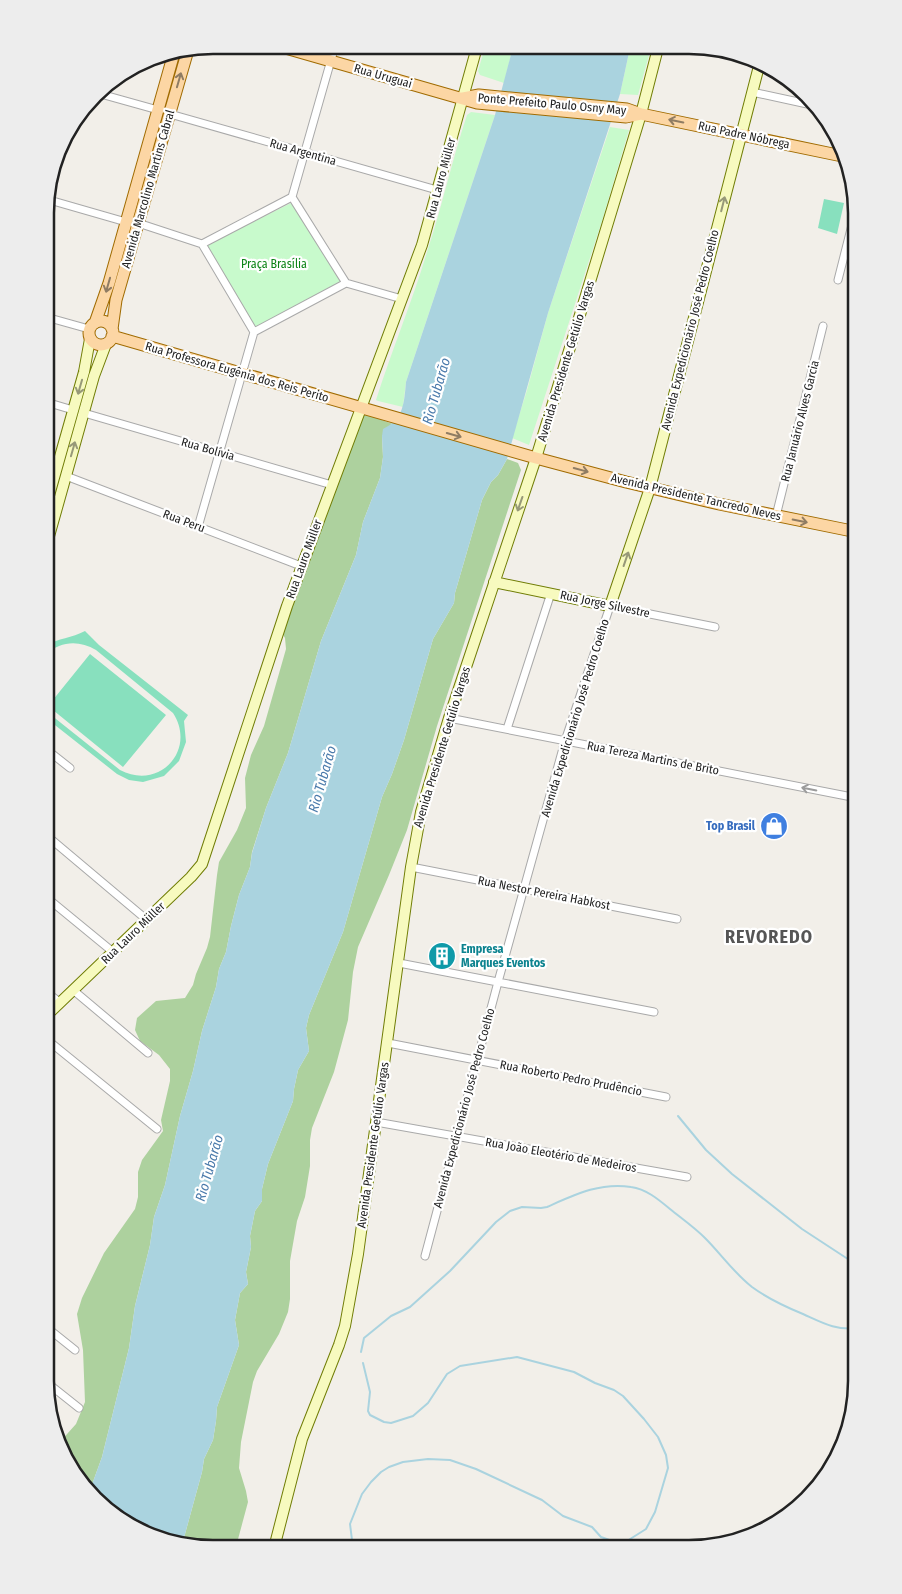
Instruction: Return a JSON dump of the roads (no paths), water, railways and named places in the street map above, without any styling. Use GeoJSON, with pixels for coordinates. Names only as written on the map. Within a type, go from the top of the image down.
{"type":"FeatureCollection","features":[{"type":"Feature","properties":{"kind":"main road","name":"Rua Uruguai"},"geometry":{"type":"LineString","coordinates":[[306,54],[462,98]]}},
{"type":"Feature","properties":{"kind":"main road","name":"Rua Lauro Müller"},"geometry":{"type":"LineString","coordinates":[[54,1010],[197,871],[204,858],[271,651],[301,566],[422,244],[475,54]]}},
{"type":"Feature","properties":{"kind":"main road","name":"Avenida Presidente Getúlio Vargas"},"geometry":{"type":"LineString","coordinates":[[276,1540],[297,1454],[339,1345],[348,1312],[388,1043],[411,866],[421,812],[449,718],[494,582],[531,457],[641,114],[656,54]]}},
{"type":"Feature","properties":{"kind":"main road","name":"Avenida Marcolino Martins Cabral"},"geometry":{"type":"LineString","coordinates":[[54,478],[84,372],[91,330],[106,294],[126,222],[186,56]]}},
{"type":"Feature","properties":{"kind":"main road","name":"Avenida Marcolino Martins Cabral"},"geometry":{"type":"LineString","coordinates":[[54,519],[94,376],[110,336],[116,300],[138,223],[164,112],[173,59]]}},
{"type":"Feature","properties":{"kind":"main road","name":"Avenida Expedicionário José Pedro Coelho"},"geometry":{"type":"LineString","coordinates":[[610,606],[650,488],[757,69]]}},
{"type":"Feature","properties":{"kind":"main road","name":"Ponte Prefeito Paulo Osny May"},"geometry":{"type":"LineString","coordinates":[[462,98],[641,114]]}},
{"type":"Feature","properties":{"kind":"main road","name":"Rua Padre Nóbrega"},"geometry":{"type":"LineString","coordinates":[[641,114],[837,155]]}},
{"type":"Feature","properties":{"kind":"main road"},"geometry":{"type":"LineString","coordinates":[[105,322],[110,336],[99,345],[91,330],[105,322]]}},
{"type":"Feature","properties":{"kind":"main road","name":"Rua Professora Eugênia dos Reis Perito"},"geometry":{"type":"LineString","coordinates":[[110,336],[374,411]]}},
{"type":"Feature","properties":{"kind":"main road","name":"Avenida Presidente Tancredo Neves"},"geometry":{"type":"LineString","coordinates":[[374,411],[531,457],[650,488],[848,530]]}},
{"type":"Feature","properties":{"kind":"main road","name":"Rua Jorge Silvestre"},"geometry":{"type":"LineString","coordinates":[[494,582],[610,606]]}},
{"type":"Feature","properties":{"kind":"street"},"geometry":{"type":"LineString","coordinates":[[332,54],[292,197],[346,283],[402,299]]}},
{"type":"Feature","properties":{"kind":"street"},"geometry":{"type":"LineString","coordinates":[[752,92],[804,103]]}},
{"type":"Feature","properties":{"kind":"street","name":"Rua Argentina"},"geometry":{"type":"LineString","coordinates":[[106,95],[438,190]]}},
{"type":"Feature","properties":{"kind":"street"},"geometry":{"type":"LineString","coordinates":[[202,244],[292,197]]}},
{"type":"Feature","properties":{"kind":"street"},"geometry":{"type":"LineString","coordinates":[[55,201],[126,222]]}},
{"type":"Feature","properties":{"kind":"street"},"geometry":{"type":"LineString","coordinates":[[138,223],[202,244],[254,332]]}},
{"type":"Feature","properties":{"kind":"street"},"geometry":{"type":"LineString","coordinates":[[838,280],[848,241]]}},
{"type":"Feature","properties":{"kind":"street"},"geometry":{"type":"LineString","coordinates":[[198,527],[254,332],[346,283]]}},
{"type":"Feature","properties":{"kind":"street"},"geometry":{"type":"LineString","coordinates":[[54,319],[91,330]]}},
{"type":"Feature","properties":{"kind":"street","name":"Rua Januário Alves Garcia"},"geometry":{"type":"LineString","coordinates":[[776,516],[824,326]]}},
{"type":"Feature","properties":{"kind":"street"},"geometry":{"type":"LineString","coordinates":[[54,404],[73,410]]}},
{"type":"Feature","properties":{"kind":"street","name":"Rua Bolívia"},"geometry":{"type":"LineString","coordinates":[[84,413],[332,485]]}},
{"type":"Feature","properties":{"kind":"street","name":"Rua Peru"},"geometry":{"type":"LineString","coordinates":[[66,476],[301,566]]}},
{"type":"Feature","properties":{"kind":"street"},"geometry":{"type":"LineString","coordinates":[[507,729],[551,594]]}},
{"type":"Feature","properties":{"kind":"street","name":"Rua Jorge Silvestre"},"geometry":{"type":"LineString","coordinates":[[610,606],[715,627]]}},
{"type":"Feature","properties":{"kind":"street","name":"Avenida Expedicionário José Pedro Coelho"},"geometry":{"type":"LineString","coordinates":[[425,1256],[565,741],[610,606]]}},
{"type":"Feature","properties":{"kind":"street","name":"Rua Tereza Martins de Brito"},"geometry":{"type":"LineString","coordinates":[[449,718],[848,796]]}},
{"type":"Feature","properties":{"kind":"street"},"geometry":{"type":"LineString","coordinates":[[54,755],[70,768]]}},
{"type":"Feature","properties":{"kind":"street"},"geometry":{"type":"LineString","coordinates":[[54,842],[147,920]]}},
{"type":"Feature","properties":{"kind":"street","name":"Rua Nestor Pereira Habkost"},"geometry":{"type":"LineString","coordinates":[[411,866],[677,919]]}},
{"type":"Feature","properties":{"kind":"street"},"geometry":{"type":"LineString","coordinates":[[54,904],[113,952]]}},
{"type":"Feature","properties":{"kind":"street"},"geometry":{"type":"LineString","coordinates":[[399,963],[654,1012]]}},
{"type":"Feature","properties":{"kind":"street"},"geometry":{"type":"LineString","coordinates":[[74,990],[148,1053]]}},
{"type":"Feature","properties":{"kind":"street"},"geometry":{"type":"LineString","coordinates":[[54,997],[61,1003]]}},
{"type":"Feature","properties":{"kind":"street","name":"Rua Roberto Pedro Prudêncio"},"geometry":{"type":"LineString","coordinates":[[388,1043],[666,1097]]}},
{"type":"Feature","properties":{"kind":"street"},"geometry":{"type":"LineString","coordinates":[[54,1045],[157,1129]]}},
{"type":"Feature","properties":{"kind":"street","name":"Rua João Eleotério de Medeiros"},"geometry":{"type":"LineString","coordinates":[[376,1122],[687,1177]]}},
{"type":"Feature","properties":{"kind":"street"},"geometry":{"type":"LineString","coordinates":[[54,1333],[75,1350]]}},
{"type":"Feature","properties":{"kind":"street"},"geometry":{"type":"LineString","coordinates":[[54,1388],[79,1408]]}},
{"type":"Feature","properties":{"kind":"water","name":"Rio Tubarão"},"geometry":{"type":"Polygon","coordinates":[[[511,54],[629,54],[620,94],[548,313],[507,459],[498,475],[491,482],[482,500],[455,593],[454,603],[433,639],[404,740],[382,797],[343,932],[309,1015],[306,1028],[309,1051],[298,1070],[293,1101],[268,1164],[262,1189],[262,1201],[255,1211],[246,1272],[248,1284],[240,1293],[235,1320],[239,1345],[217,1407],[213,1440],[204,1459],[184,1537],[172,1535],[133,1519],[108,1501],[92,1485],[102,1457],[129,1348],[135,1306],[150,1245],[154,1217],[165,1185],[180,1116],[202,1031],[216,987],[219,969],[226,952],[239,895],[250,867],[252,853],[266,808],[288,753],[321,641],[356,555],[363,522],[380,478],[383,457],[383,429],[395,420],[402,410],[406,382],[495,115],[511,54]]]}},
{"type":"Feature","properties":{"kind":"waterway"},"geometry":{"type":"LineString","coordinates":[[678,1116],[706,1150],[732,1174],[802,1229],[848,1259]]}},
{"type":"Feature","properties":{"kind":"waterway"},"geometry":{"type":"LineString","coordinates":[[361,1352],[364,1338],[391,1316],[410,1307],[450,1271],[496,1222],[510,1211],[522,1207],[547,1207],[567,1198],[609,1186],[636,1188],[656,1198],[701,1234],[745,1282],[770,1299],[829,1325],[848,1329]]}},
{"type":"Feature","properties":{"kind":"waterway"},"geometry":{"type":"LineString","coordinates":[[363,1363],[370,1392],[368,1411],[370,1415],[384,1422],[391,1423],[413,1416],[428,1403],[447,1374],[460,1366],[517,1357],[574,1372],[614,1390],[623,1396],[658,1437],[666,1455],[668,1468],[655,1512],[646,1529],[629,1540]]}},
{"type":"Feature","properties":{"kind":"waterway"},"geometry":{"type":"LineString","coordinates":[[352,1540],[350,1524],[362,1494],[371,1482],[389,1467],[403,1462],[428,1459],[450,1460],[476,1469],[542,1500],[563,1516],[592,1527],[601,1537],[609,1540]]}},
{"type":"Feature","properties":{"kind":"place","name":"Top Brasil"},"geometry":{"type":"Point","coordinates":[774,826]}},
{"type":"Feature","properties":{"kind":"place","name":"Empresa Marques Eventos"},"geometry":{"type":"Point","coordinates":[442,956]}},
{"type":"Feature","properties":{"kind":"district","name":"REVOREDO"},"geometry":{"type":"Point","coordinates":[769,937]}},
{"type":"Feature","properties":{"kind":"park label","name":"Praça Brasília"},"geometry":{"type":"Point","coordinates":[274,264]}}]}
